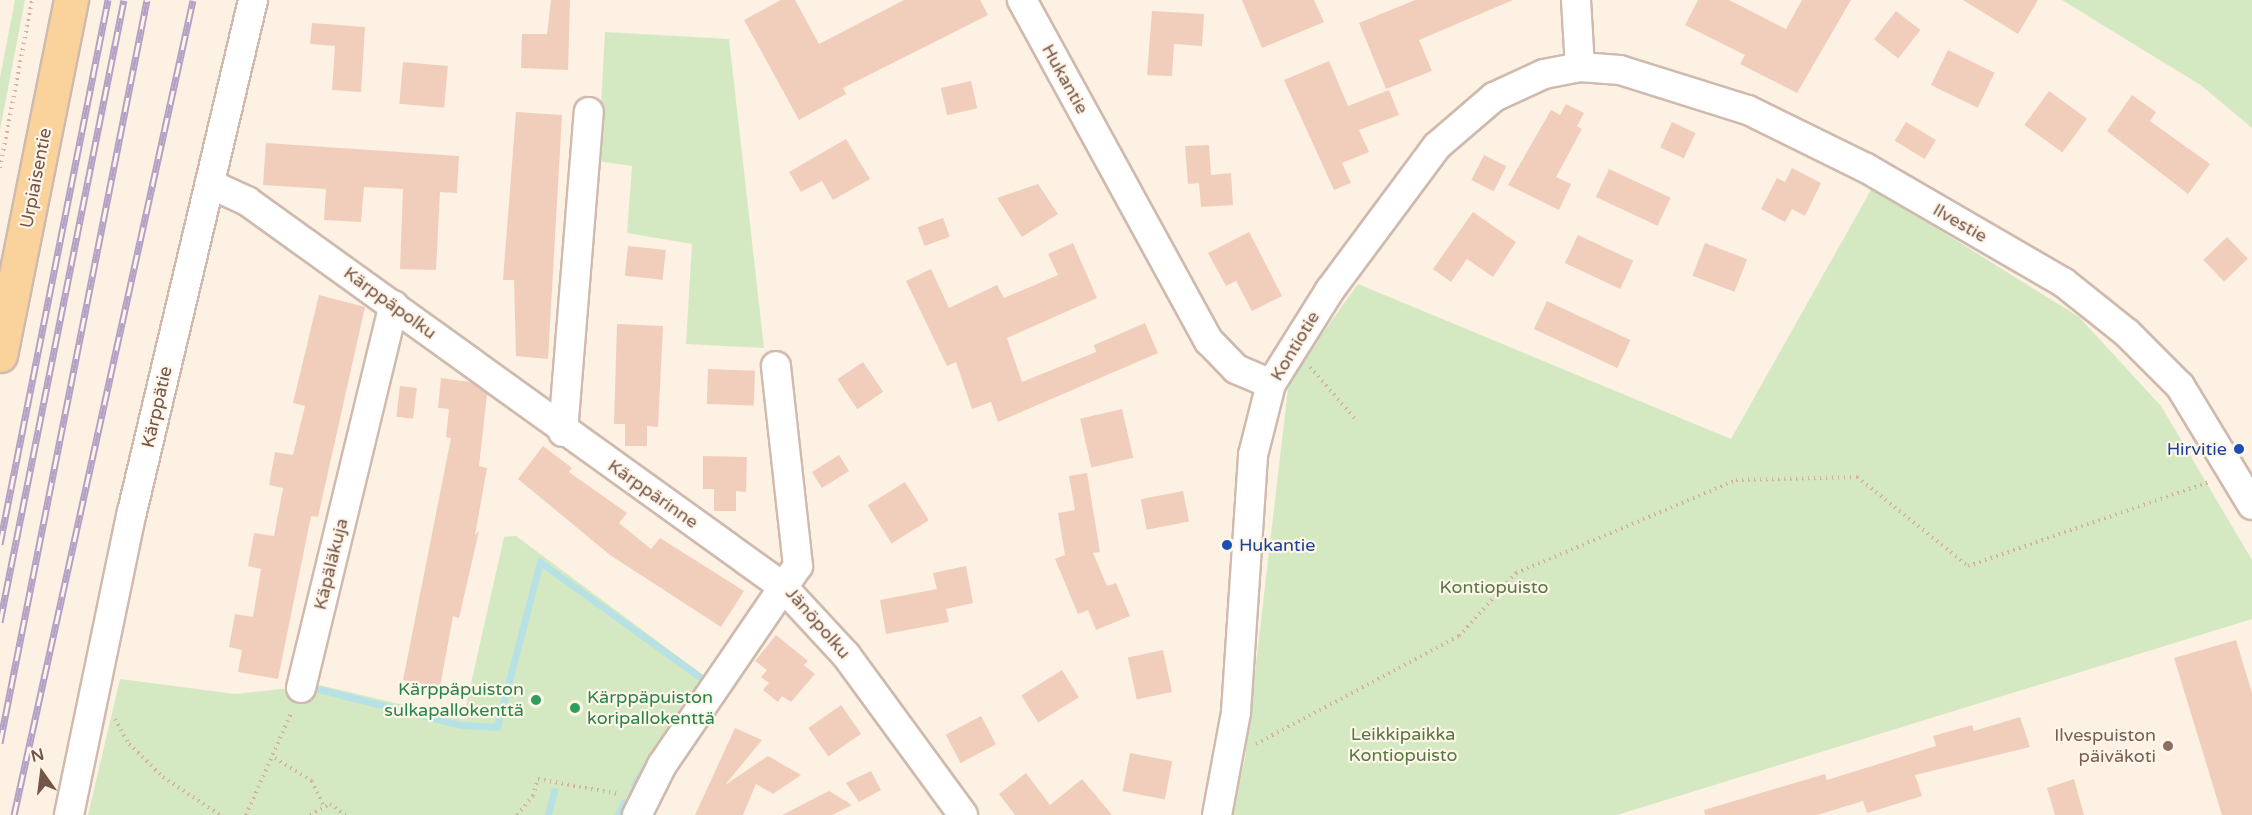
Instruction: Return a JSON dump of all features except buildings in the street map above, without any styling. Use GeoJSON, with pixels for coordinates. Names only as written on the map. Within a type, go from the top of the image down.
{"type":"FeatureCollection","features":[{"type":"Feature","properties":{"kind":"main road","name":"Urpiaisentie"},"geometry":{"type":"LineString","coordinates":[[0,355],[71,0]]}},
{"type":"Feature","properties":{"kind":"street","name":"Kärppätie"},"geometry":{"type":"LineString","coordinates":[[69,815],[117,580],[253,0]]}},
{"type":"Feature","properties":{"kind":"street","name":"Hukantie"},"geometry":{"type":"LineString","coordinates":[[1022,0],[1209,341],[1236,369],[1271,384]]}},
{"type":"Feature","properties":{"kind":"street"},"geometry":{"type":"LineString","coordinates":[[1576,0],[1580,67]]}},
{"type":"Feature","properties":{"kind":"street","name":"Kontiotie"},"geometry":{"type":"LineString","coordinates":[[1216,815],[1237,702],[1253,454],[1271,384],[1290,353],[1437,146],[1516,84],[1580,67]]}},
{"type":"Feature","properties":{"kind":"street","name":"Ilvestie"},"geometry":{"type":"LineString","coordinates":[[1580,67],[1620,70],[1748,110],[1846,158],[2063,282],[2127,333],[2180,386],[2236,472],[2252,505]]}},
{"type":"Feature","properties":{"kind":"street"},"geometry":{"type":"LineString","coordinates":[[563,432],[589,112]]}},
{"type":"Feature","properties":{"kind":"street","name":"Kärppäpolku"},"geometry":{"type":"LineString","coordinates":[[210,184],[246,201],[394,305],[563,432]]}},
{"type":"Feature","properties":{"kind":"street","name":"Käpäläkuja"},"geometry":{"type":"LineString","coordinates":[[301,688],[394,305]]}},
{"type":"Feature","properties":{"kind":"street","name":"Jänöpolku"},"geometry":{"type":"LineString","coordinates":[[776,366],[798,566],[782,586],[846,655],[963,815]]}},
{"type":"Feature","properties":{"kind":"street","name":"Kärppärinne"},"geometry":{"type":"LineString","coordinates":[[563,432],[782,586]]}},
{"type":"Feature","properties":{"kind":"street"},"geometry":{"type":"LineString","coordinates":[[641,807],[662,765],[782,586]]}},
{"type":"Feature","properties":{"kind":"path","name":"Urpiaisentie"},"geometry":{"type":"LineString","coordinates":[[0,168],[32,0]]}},
{"type":"Feature","properties":{"kind":"path"},"geometry":{"type":"LineString","coordinates":[[1290,353],[1324,379],[1356,421]]}},
{"type":"Feature","properties":{"kind":"path"},"geometry":{"type":"LineString","coordinates":[[1275,737],[1459,636],[1516,573],[1736,480],[1857,477],[1968,566],[2236,472]]}},
{"type":"Feature","properties":{"kind":"path"},"geometry":{"type":"LineString","coordinates":[[246,815],[275,758],[301,688]]}},
{"type":"Feature","properties":{"kind":"path"},"geometry":{"type":"LineString","coordinates":[[107,714],[163,777],[220,815]]}},
{"type":"Feature","properties":{"kind":"path"},"geometry":{"type":"LineString","coordinates":[[275,758],[312,782],[323,805],[346,815]]}},
{"type":"Feature","properties":{"kind":"path"},"geometry":{"type":"LineString","coordinates":[[518,815],[533,796],[538,779],[641,807]]}},
{"type":"Feature","properties":{"kind":"path"},"geometry":{"type":"LineString","coordinates":[[310,815],[323,805]]}},
{"type":"Feature","properties":{"kind":"green space"},"geometry":{"type":"Polygon","coordinates":[[[15,0],[25,0],[0,130],[0,78],[15,0]]]}},
{"type":"Feature","properties":{"kind":"green space"},"geometry":{"type":"Polygon","coordinates":[[[2062,0],[2252,0],[2252,128],[2202,86],[2062,0]]]}},
{"type":"Feature","properties":{"kind":"green space"},"geometry":{"type":"Polygon","coordinates":[[[605,32],[729,39],[764,348],[686,344],[692,244],[627,233],[632,166],[598,161],[605,32]]]}},
{"type":"Feature","properties":{"kind":"green space"},"geometry":{"type":"Polygon","coordinates":[[[1872,188],[2079,317],[2161,406],[2252,560],[2252,619],[1617,815],[1232,815],[1245,758],[1289,380],[1358,284],[1731,439],[1872,188]]]}},
{"type":"Feature","properties":{"kind":"green space"},"geometry":{"type":"Polygon","coordinates":[[[516,536],[711,681],[626,815],[88,815],[120,679],[235,694],[319,685],[463,719],[504,537],[516,536]]]}},
{"type":"Feature","properties":{"kind":"waterway"},"geometry":{"type":"LineString","coordinates":[[314,688],[461,725],[497,727],[540,562],[704,680],[701,686]]}},
{"type":"Feature","properties":{"kind":"waterway"},"geometry":{"type":"LineString","coordinates":[[634,785],[650,759]]}},
{"type":"Feature","properties":{"kind":"waterway"},"geometry":{"type":"LineString","coordinates":[[548,815],[554,791]]}},
{"type":"Feature","properties":{"kind":"waterway"},"geometry":{"type":"LineString","coordinates":[[618,815],[624,802]]}},
{"type":"Feature","properties":{"kind":"railway"},"geometry":{"type":"LineString","coordinates":[[0,544],[108,0]]}},
{"type":"Feature","properties":{"kind":"railway"},"geometry":{"type":"LineString","coordinates":[[0,622],[124,0]]}},
{"type":"Feature","properties":{"kind":"railway"},"geometry":{"type":"LineString","coordinates":[[0,743],[147,0]]}},
{"type":"Feature","properties":{"kind":"railway"},"geometry":{"type":"LineString","coordinates":[[14,815],[193,0]]}},
{"type":"Feature","properties":{"kind":"place","name":"Hirvitie"},"geometry":{"type":"Point","coordinates":[2239,449]}},
{"type":"Feature","properties":{"kind":"place","name":"Hukantie"},"geometry":{"type":"Point","coordinates":[1227,545]}},
{"type":"Feature","properties":{"kind":"place","name":"Kärppäpuiston sulkapallokenttä"},"geometry":{"type":"Point","coordinates":[536,700]}},
{"type":"Feature","properties":{"kind":"place","name":"Kärppäpuiston koripallokenttä"},"geometry":{"type":"Point","coordinates":[575,708]}},
{"type":"Feature","properties":{"kind":"place","name":"Ilvespuiston päiväkoti"},"geometry":{"type":"Point","coordinates":[2168,746]}},
{"type":"Feature","properties":{"kind":"park label","name":"Kontiopuisto"},"geometry":{"type":"Point","coordinates":[1494,587]}},
{"type":"Feature","properties":{"kind":"park label","name":"Leikkipaikka Kontiopuisto"},"geometry":{"type":"Point","coordinates":[1403,745]}}]}
